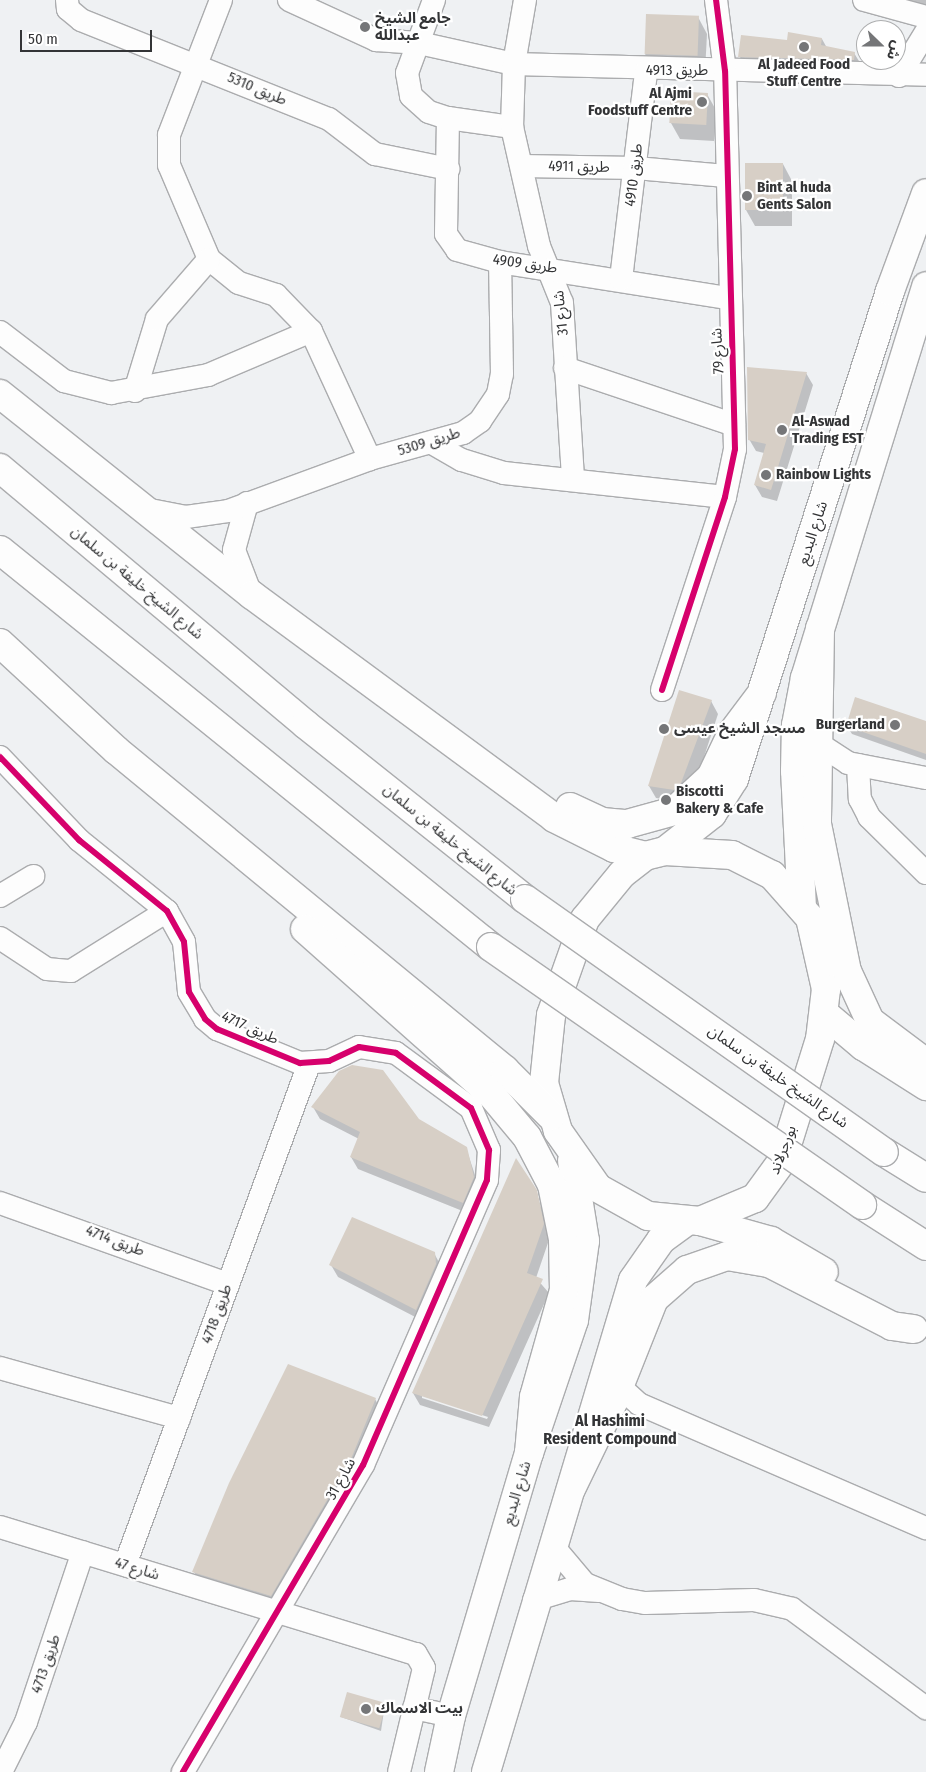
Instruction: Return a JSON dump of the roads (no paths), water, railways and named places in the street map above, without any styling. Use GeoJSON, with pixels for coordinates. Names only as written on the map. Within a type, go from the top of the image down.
{"type":"FeatureCollection","features":[{"type":"Feature","properties":{"kind":"main road","name":"شارع البديع"},"geometry":{"type":"LineString","coordinates":[[655,854],[720,806],[734,779],[890,291],[926,193]]}},
{"type":"Feature","properties":{"kind":"main road"},"geometry":{"type":"LineString","coordinates":[[802,908],[795,799],[796,725],[820,628],[926,286]]}},
{"type":"Feature","properties":{"kind":"main road"},"geometry":{"type":"LineString","coordinates":[[0,394],[252,595],[474,760],[571,828],[655,854]]}},
{"type":"Feature","properties":{"kind":"main road","name":"شارع الشيخ خليفة بن سلمان"},"geometry":{"type":"LineString","coordinates":[[0,468],[298,718],[525,899],[884,1152],[926,1178]]}},
{"type":"Feature","properties":{"kind":"main road"},"geometry":{"type":"LineString","coordinates":[[0,550],[491,947],[862,1205],[926,1246]]}},
{"type":"Feature","properties":{"kind":"main road"},"geometry":{"type":"LineString","coordinates":[[820,628],[816,742],[816,824],[853,989],[870,1021],[926,1063]]}},
{"type":"Feature","properties":{"kind":"main road"},"geometry":{"type":"LineString","coordinates":[[0,644],[116,750],[268,878],[499,1065],[551,1116]]}},
{"type":"Feature","properties":{"kind":"main road"},"geometry":{"type":"LineString","coordinates":[[474,760],[602,822],[651,820],[694,796],[711,777],[745,712],[762,693]]}},
{"type":"Feature","properties":{"kind":"main road","name":"بورجرلاند"},"geometry":{"type":"LineString","coordinates":[[711,851],[753,864],[772,875],[802,908],[821,956],[825,1014],[782,1161],[771,1180],[739,1207],[693,1221],[648,1216],[614,1201],[571,1154],[551,1116],[545,1056],[551,1015],[585,919],[604,892],[655,854],[711,851]]}},
{"type":"Feature","properties":{"kind":"main road"},"geometry":{"type":"LineString","coordinates":[[268,878],[280,900],[313,937],[491,1094],[541,1160],[559,1210],[565,1264],[558,1319],[530,1413],[529,1453]]}},
{"type":"Feature","properties":{"kind":"main road"},"geometry":{"type":"LineString","coordinates":[[825,1014],[863,1046],[926,1086]]}},
{"type":"Feature","properties":{"kind":"main road","name":"شارع البديع"},"geometry":{"type":"LineString","coordinates":[[439,1772],[451,1716],[529,1453],[574,1320],[582,1281],[583,1211],[571,1154]]}},
{"type":"Feature","properties":{"kind":"main road"},"geometry":{"type":"LineString","coordinates":[[486,1772],[534,1600],[571,1489],[633,1280],[660,1240],[693,1221],[749,1233],[792,1251],[920,1333]]}},
{"type":"Feature","properties":{"kind":"main road"},"geometry":{"type":"LineString","coordinates":[[571,1489],[623,1397],[654,1299],[687,1270],[726,1256],[769,1263],[892,1326],[920,1333]]}},
{"type":"Feature","properties":{"kind":"street"},"geometry":{"type":"LineString","coordinates":[[221,0],[167,150],[168,165],[209,259],[239,283],[276,295],[311,331],[370,459]]}},
{"type":"Feature","properties":{"kind":"street","name":"طريق 4913"},"geometry":{"type":"LineString","coordinates":[[289,0],[376,40],[419,43],[514,64],[646,71],[926,75]]}},
{"type":"Feature","properties":{"kind":"street"},"geometry":{"type":"LineString","coordinates":[[434,0],[407,73],[411,96],[423,109],[448,118],[512,127]]}},
{"type":"Feature","properties":{"kind":"street","name":"شارع 31"},"geometry":{"type":"LineString","coordinates":[[525,0],[514,64],[512,127],[539,246],[562,303],[573,480]]}},
{"type":"Feature","properties":{"kind":"street","name":"شارع 79"},"geometry":{"type":"LineString","coordinates":[[662,690],[726,497],[732,473],[734,425],[728,298],[724,71],[716,0]]}},
{"type":"Feature","properties":{"kind":"street"},"geometry":{"type":"LineString","coordinates":[[864,0],[926,17]]}},
{"type":"Feature","properties":{"kind":"street","name":"طريق 5310"},"geometry":{"type":"LineString","coordinates":[[67,2],[81,20],[197,64],[329,119],[375,154],[448,169]]}},
{"type":"Feature","properties":{"kind":"street"},"geometry":{"type":"LineString","coordinates":[[899,76],[926,32]]}},
{"type":"Feature","properties":{"kind":"street","name":"طريق 4910"},"geometry":{"type":"LineString","coordinates":[[621,279],[636,168],[646,71]]}},
{"type":"Feature","properties":{"kind":"street","name":"طريق 4913"},"geometry":{"type":"LineString","coordinates":[[899,76],[926,91]]}},
{"type":"Feature","properties":{"kind":"street","name":"طريق 4909"},"geometry":{"type":"LineString","coordinates":[[448,118],[447,240],[457,250],[500,262],[548,267],[728,298]]}},
{"type":"Feature","properties":{"kind":"street","name":"طريق 4911"},"geometry":{"type":"LineString","coordinates":[[522,166],[636,168],[726,176]]}},
{"type":"Feature","properties":{"kind":"street"},"geometry":{"type":"LineString","coordinates":[[135,391],[157,319],[209,259]]}},
{"type":"Feature","properties":{"kind":"street","name":"طريق 5309"},"geometry":{"type":"LineString","coordinates":[[145,510],[200,516],[247,503],[370,459],[432,443],[480,421],[498,394],[502,374],[500,262]]}},
{"type":"Feature","properties":{"kind":"street"},"geometry":{"type":"LineString","coordinates":[[0,332],[64,381],[87,390],[135,391],[208,374],[311,331]]}},
{"type":"Feature","properties":{"kind":"street"},"geometry":{"type":"LineString","coordinates":[[565,368],[734,425]]}},
{"type":"Feature","properties":{"kind":"street"},"geometry":{"type":"LineString","coordinates":[[432,443],[482,468],[726,497]]}},
{"type":"Feature","properties":{"kind":"street"},"geometry":{"type":"LineString","coordinates":[[247,503],[234,550],[243,581],[252,595]]}},
{"type":"Feature","properties":{"kind":"street"},"geometry":{"type":"LineString","coordinates":[[816,742],[853,764],[926,778]]}},
{"type":"Feature","properties":{"kind":"street","name":"طريق 4717"},"geometry":{"type":"LineString","coordinates":[[0,757],[79,840],[167,911],[184,942],[189,992],[205,1019],[231,1036],[309,1064]]}},
{"type":"Feature","properties":{"kind":"street"},"geometry":{"type":"LineString","coordinates":[[815,791],[829,774],[853,764]]}},
{"type":"Feature","properties":{"kind":"street"},"geometry":{"type":"LineString","coordinates":[[853,764],[863,808],[923,871]]}},
{"type":"Feature","properties":{"kind":"street"},"geometry":{"type":"LineString","coordinates":[[923,871],[926,847]]}},
{"type":"Feature","properties":{"kind":"street"},"geometry":{"type":"LineString","coordinates":[[0,896],[33,876]]}},
{"type":"Feature","properties":{"kind":"street"},"geometry":{"type":"LineString","coordinates":[[0,938],[47,969],[72,971],[167,911]]}},
{"type":"Feature","properties":{"kind":"street","name":"شارع 31"},"geometry":{"type":"LineString","coordinates":[[183,1772],[273,1611],[363,1465],[487,1180],[487,1142],[471,1108],[396,1053],[358,1047],[329,1061],[309,1064]]}},
{"type":"Feature","properties":{"kind":"street","name":"طريق 4718"},"geometry":{"type":"LineString","coordinates":[[125,1565],[309,1064]]}},
{"type":"Feature","properties":{"kind":"street","name":"طريق 4714"},"geometry":{"type":"LineString","coordinates":[[0,1202],[228,1284]]}},
{"type":"Feature","properties":{"kind":"street"},"geometry":{"type":"LineString","coordinates":[[0,1368],[179,1418]]}},
{"type":"Feature","properties":{"kind":"street"},"geometry":{"type":"LineString","coordinates":[[623,1397],[926,1528]]}},
{"type":"Feature","properties":{"kind":"street","name":"شارع 47"},"geometry":{"type":"LineString","coordinates":[[0,1527],[416,1654],[424,1668],[399,1772]]}},
{"type":"Feature","properties":{"kind":"street"},"geometry":{"type":"LineString","coordinates":[[553,1546],[573,1573],[600,1591]]}},
{"type":"Feature","properties":{"kind":"street","name":"طريق 4713"},"geometry":{"type":"LineString","coordinates":[[1,1772],[26,1722],[83,1552]]}},
{"type":"Feature","properties":{"kind":"street"},"geometry":{"type":"LineString","coordinates":[[534,1600],[570,1590],[600,1591],[645,1603],[754,1600],[792,1609],[926,1708]]}},
{"type":"Feature","properties":{"kind":"street"},"geometry":{"type":"LineString","coordinates":[[414,1708],[451,1716]]}},
{"type":"Feature","properties":{"kind":"place","name":"جامع الشيخ عبدالله"},"geometry":{"type":"Point","coordinates":[365,27]}},
{"type":"Feature","properties":{"kind":"place","name":"Al Jadeed Food Stuff Centre"},"geometry":{"type":"Point","coordinates":[804,47]}},
{"type":"Feature","properties":{"kind":"place","name":"Al Ajmi Foodstuff Centre"},"geometry":{"type":"Point","coordinates":[702,102]}},
{"type":"Feature","properties":{"kind":"place","name":"Bint al huda Gents Salon"},"geometry":{"type":"Point","coordinates":[747,196]}},
{"type":"Feature","properties":{"kind":"place","name":"Al-Aswad Trading EST"},"geometry":{"type":"Point","coordinates":[782,430]}},
{"type":"Feature","properties":{"kind":"place","name":"Rainbow Lights"},"geometry":{"type":"Point","coordinates":[766,475]}},
{"type":"Feature","properties":{"kind":"place","name":"Burgerland"},"geometry":{"type":"Point","coordinates":[895,725]}},
{"type":"Feature","properties":{"kind":"place","name":"مسجد الشيخ عيسى"},"geometry":{"type":"Point","coordinates":[664,729]}},
{"type":"Feature","properties":{"kind":"place","name":"Biscotti Bakery & Cafe"},"geometry":{"type":"Point","coordinates":[666,800]}},
{"type":"Feature","properties":{"kind":"place","name":"بيت الاسماك"},"geometry":{"type":"Point","coordinates":[366,1709]}},
{"type":"Feature","properties":{"kind":"district","name":"Al Hashimi Resident Compound"},"geometry":{"type":"Point","coordinates":[610,1430]}}]}
